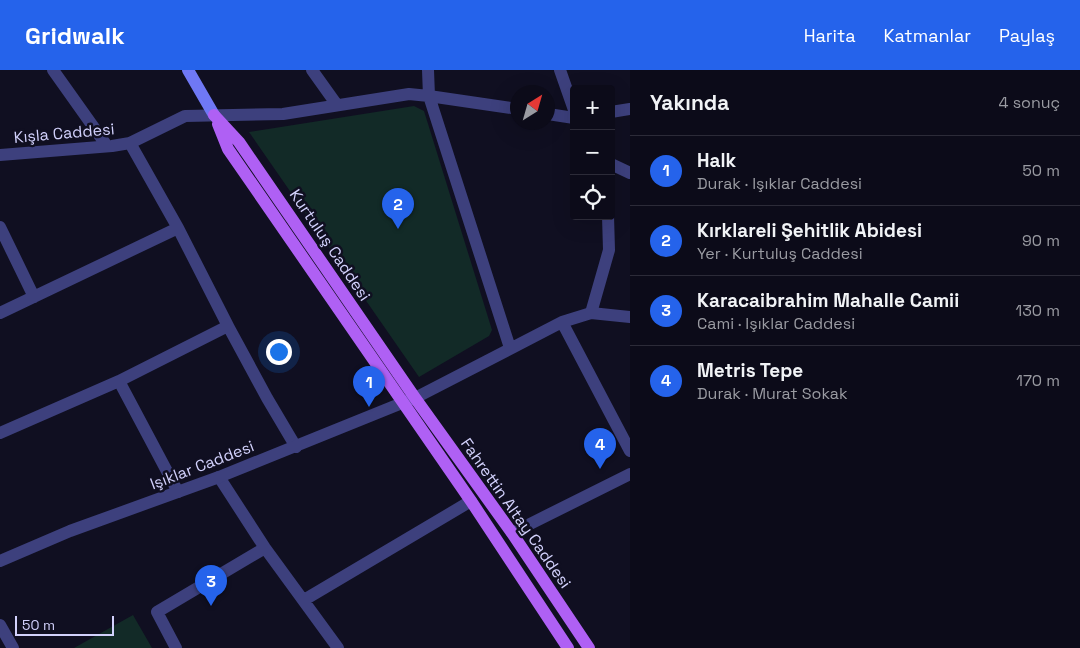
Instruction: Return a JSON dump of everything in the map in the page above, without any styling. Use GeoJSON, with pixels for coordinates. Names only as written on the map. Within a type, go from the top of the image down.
{"type":"FeatureCollection","features":[{"type":"Feature","properties":{"kind":"main road","name":"Kurtuluş Caddesi"},"geometry":{"type":"LineString","coordinates":[[188,70],[214,115],[228,149],[402,403]]}},
{"type":"Feature","properties":{"kind":"main road","name":"Kurtuluş Caddesi"},"geometry":{"type":"LineString","coordinates":[[214,115],[240,142],[415,398]]}},
{"type":"Feature","properties":{"kind":"main road","name":"Fahrettin Altay Caddesi"},"geometry":{"type":"LineString","coordinates":[[415,398],[512,533],[588,648]]}},
{"type":"Feature","properties":{"kind":"main road","name":"Fahrettin Altay Caddesi"},"geometry":{"type":"LineString","coordinates":[[402,403],[471,501],[567,648]]}},
{"type":"Feature","properties":{"kind":"street"},"geometry":{"type":"LineString","coordinates":[[52,70],[107,146]]}},
{"type":"Feature","properties":{"kind":"street"},"geometry":{"type":"LineString","coordinates":[[312,70],[337,104]]}},
{"type":"Feature","properties":{"kind":"street"},"geometry":{"type":"LineString","coordinates":[[428,70],[429,96],[510,348]]}},
{"type":"Feature","properties":{"kind":"street"},"geometry":{"type":"LineString","coordinates":[[560,70],[570,99]]}},
{"type":"Feature","properties":{"kind":"street","name":"Kışla Caddesi"},"geometry":{"type":"LineString","coordinates":[[0,154],[130,143],[185,116],[283,114],[409,94],[510,108]]}},
{"type":"Feature","properties":{"kind":"street"},"geometry":{"type":"LineString","coordinates":[[615,111],[630,109]]}},
{"type":"Feature","properties":{"kind":"street"},"geometry":{"type":"LineString","coordinates":[[555,115],[570,117]]}},
{"type":"Feature","properties":{"kind":"street"},"geometry":{"type":"LineString","coordinates":[[130,143],[178,228],[267,398],[296,447]]}},
{"type":"Feature","properties":{"kind":"street"},"geometry":{"type":"LineString","coordinates":[[615,166],[630,173]]}},
{"type":"Feature","properties":{"kind":"street"},"geometry":{"type":"LineString","coordinates":[[608,220],[609,250],[591,312],[630,317]]}},
{"type":"Feature","properties":{"kind":"street"},"geometry":{"type":"LineString","coordinates":[[0,228],[34,297]]}},
{"type":"Feature","properties":{"kind":"street"},"geometry":{"type":"LineString","coordinates":[[0,313],[178,228]]}},
{"type":"Feature","properties":{"kind":"street","name":"Işıklar Caddesi"},"geometry":{"type":"LineString","coordinates":[[0,561],[70,532],[296,447],[415,398],[562,322],[591,312]]}},
{"type":"Feature","properties":{"kind":"street"},"geometry":{"type":"LineString","coordinates":[[562,322],[630,450]]}},
{"type":"Feature","properties":{"kind":"street"},"geometry":{"type":"LineString","coordinates":[[0,433],[119,381],[228,326]]}},
{"type":"Feature","properties":{"kind":"street"},"geometry":{"type":"LineString","coordinates":[[119,381],[178,492]]}},
{"type":"Feature","properties":{"kind":"street"},"geometry":{"type":"LineString","coordinates":[[512,533],[630,474]]}},
{"type":"Feature","properties":{"kind":"street"},"geometry":{"type":"LineString","coordinates":[[219,477],[265,548],[338,648]]}},
{"type":"Feature","properties":{"kind":"street"},"geometry":{"type":"LineString","coordinates":[[304,600],[471,501]]}},
{"type":"Feature","properties":{"kind":"street"},"geometry":{"type":"LineString","coordinates":[[176,648],[157,612],[265,548]]}},
{"type":"Feature","properties":{"kind":"street"},"geometry":{"type":"LineString","coordinates":[[0,625],[13,648]]}},
{"type":"Feature","properties":{"kind":"green space"},"geometry":{"type":"Polygon","coordinates":[[[414,106],[424,111],[492,330],[489,336],[419,377],[249,132],[414,106]]]}},
{"type":"Feature","properties":{"kind":"green space"},"geometry":{"type":"Polygon","coordinates":[[[133,615],[152,648],[74,648],[133,615]]]}},
{"type":"Feature","properties":{"kind":"place","name":"Kırklareli Şehitlik Abidesi"},"geometry":{"type":"Point","coordinates":[398,229]}},
{"type":"Feature","properties":{"kind":"place","name":"Halk"},"geometry":{"type":"Point","coordinates":[369,407]}},
{"type":"Feature","properties":{"kind":"place","name":"Metris Tepe"},"geometry":{"type":"Point","coordinates":[600,469]}},
{"type":"Feature","properties":{"kind":"place","name":"Karacaibrahim Mahalle Camii"},"geometry":{"type":"Point","coordinates":[211,606]}}]}
